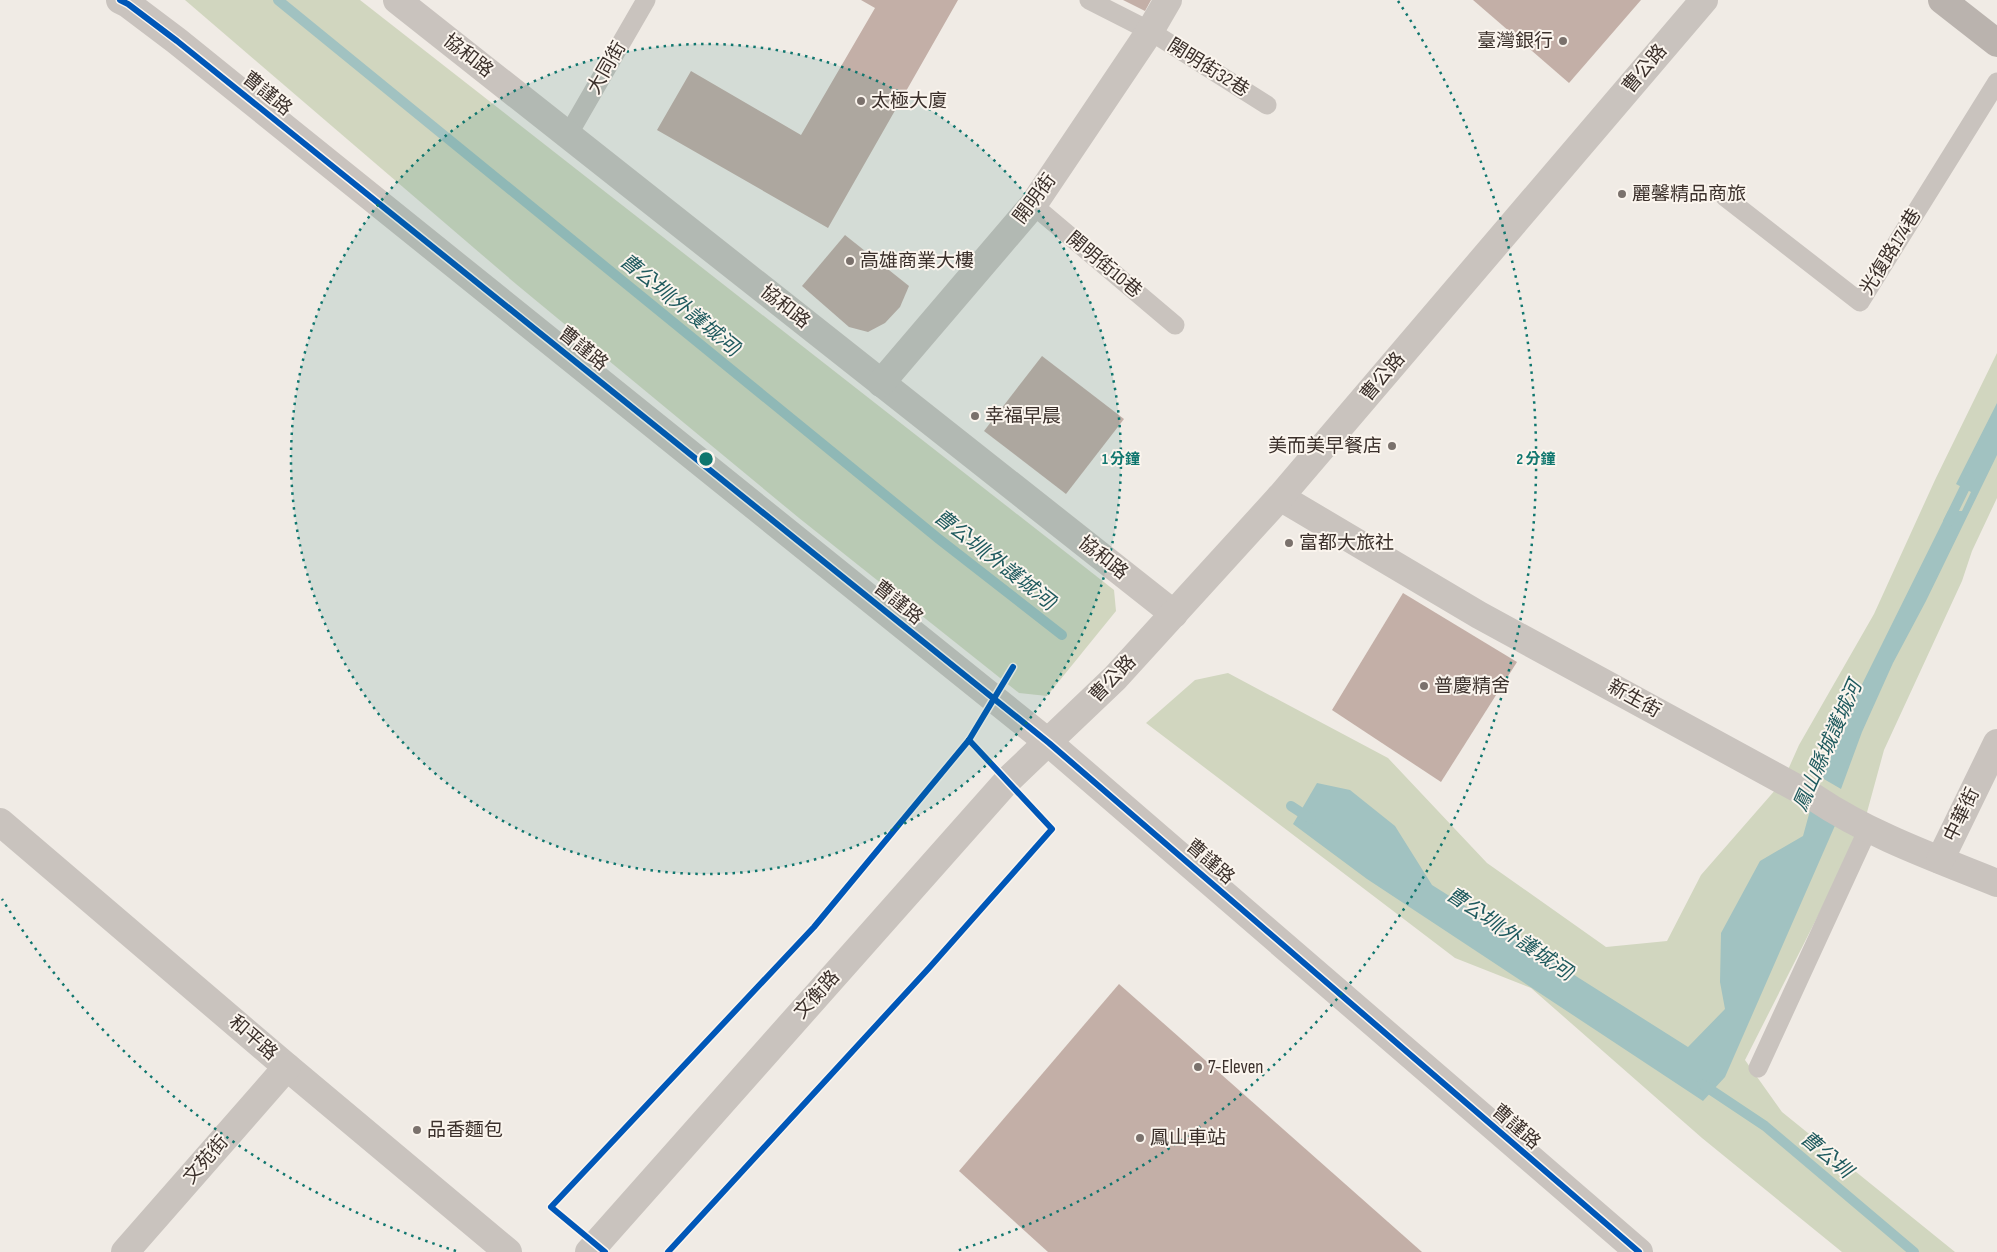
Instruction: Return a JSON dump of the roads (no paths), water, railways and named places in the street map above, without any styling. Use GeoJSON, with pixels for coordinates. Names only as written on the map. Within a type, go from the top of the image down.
{"type":"FeatureCollection","features":[{"type":"Feature","properties":{"kind":"street","name":"曹謹路"},"geometry":{"type":"LineString","coordinates":[[120,0],[177,41],[1049,742],[1639,1252]]}},
{"type":"Feature","properties":{"kind":"street","name":"協和路"},"geometry":{"type":"LineString","coordinates":[[397,0],[1174,614]]}},
{"type":"Feature","properties":{"kind":"street","name":"開明街"},"geometry":{"type":"LineString","coordinates":[[881,383],[1033,205],[1150,31],[1168,0]]}},
{"type":"Feature","properties":{"kind":"street","name":"曹公路"},"geometry":{"type":"LineString","coordinates":[[1049,742],[1116,678],[1280,497],[1704,0]]}},
{"type":"Feature","properties":{"kind":"street"},"geometry":{"type":"LineString","coordinates":[[1942,0],[1997,42]]}},
{"type":"Feature","properties":{"kind":"street","name":"新生街"},"geometry":{"type":"LineString","coordinates":[[1280,497],[1479,615],[1815,798],[1840,814],[1868,829],[1997,883]]}},
{"type":"Feature","properties":{"kind":"street","name":"文衡路"},"geometry":{"type":"LineString","coordinates":[[589,1252],[1008,780],[1049,742]]}},
{"type":"Feature","properties":{"kind":"street","name":"中華街"},"geometry":{"type":"LineString","coordinates":[[1940,860],[1997,744]]}},
{"type":"Feature","properties":{"kind":"street","name":"和平路"},"geometry":{"type":"LineString","coordinates":[[0,822],[287,1067],[508,1252]]}},
{"type":"Feature","properties":{"kind":"street","name":"文苑街"},"geometry":{"type":"LineString","coordinates":[[125,1252],[287,1067]]}},
{"type":"Feature","properties":{"kind":"lane","name":"大同街"},"geometry":{"type":"LineString","coordinates":[[568,135],[646,0]]}},
{"type":"Feature","properties":{"kind":"lane"},"geometry":{"type":"LineString","coordinates":[[1089,0],[1150,31]]}},
{"type":"Feature","properties":{"kind":"lane","name":"開明街32巷"},"geometry":{"type":"LineString","coordinates":[[1150,31],[1267,105]]}},
{"type":"Feature","properties":{"kind":"lane","name":"光復路174巷"},"geometry":{"type":"LineString","coordinates":[[1725,197],[1860,302],[1997,82]]}},
{"type":"Feature","properties":{"kind":"lane","name":"開明街10巷"},"geometry":{"type":"LineString","coordinates":[[1033,205],[1175,325]]}},
{"type":"Feature","properties":{"kind":"lane"},"geometry":{"type":"LineString","coordinates":[[1758,1068],[1868,829]]}},
{"type":"Feature","properties":{"kind":"water"},"geometry":{"type":"Polygon","coordinates":[[[1997,403],[1997,455],[1926,601],[1893,663],[1862,732],[1841,789],[1817,775],[1948,511],[1962,511],[1971,492],[1956,484],[1997,403]]]}},
{"type":"Feature","properties":{"kind":"water"},"geometry":{"type":"Polygon","coordinates":[[[1317,783],[1350,790],[1395,826],[1432,885],[1688,1047],[1725,1009],[1720,982],[1721,933],[1760,861],[1803,836],[1811,807],[1837,821],[1725,1077],[1703,1101],[1367,879],[1293,824],[1317,783]]]}},
{"type":"Feature","properties":{"kind":"waterway","name":"曹公圳(外護城河)"},"geometry":{"type":"LineString","coordinates":[[278,0],[939,539],[1062,635]]}},
{"type":"Feature","properties":{"kind":"waterway","name":"鳳山縣城護城河"},"geometry":{"type":"LineString","coordinates":[[1948,522],[1970,477]]}},
{"type":"Feature","properties":{"kind":"waterway","name":"曹公圳(外護城河)"},"geometry":{"type":"LineString","coordinates":[[1291,806],[1311,819]]}},
{"type":"Feature","properties":{"kind":"waterway","name":"曹公圳"},"geometry":{"type":"LineString","coordinates":[[1702,1084],[1765,1126],[1914,1252]]}},
{"type":"Feature","properties":{"kind":"place","name":"臺灣銀行"},"geometry":{"type":"Point","coordinates":[1563,41]}},
{"type":"Feature","properties":{"kind":"place","name":"太極大廈"},"geometry":{"type":"Point","coordinates":[861,101]}},
{"type":"Feature","properties":{"kind":"place","name":"麗馨精品商旅"},"geometry":{"type":"Point","coordinates":[1622,194]}},
{"type":"Feature","properties":{"kind":"place","name":"高雄商業大樓"},"geometry":{"type":"Point","coordinates":[850,261]}},
{"type":"Feature","properties":{"kind":"place","name":"幸福早晨"},"geometry":{"type":"Point","coordinates":[975,416]}},
{"type":"Feature","properties":{"kind":"place","name":"美而美早餐店"},"geometry":{"type":"Point","coordinates":[1392,446]}},
{"type":"Feature","properties":{"kind":"place","name":"富都大旅社"},"geometry":{"type":"Point","coordinates":[1289,543]}},
{"type":"Feature","properties":{"kind":"place","name":"普慶精舍"},"geometry":{"type":"Point","coordinates":[1424,686]}},
{"type":"Feature","properties":{"kind":"place","name":"7-Eleven"},"geometry":{"type":"Point","coordinates":[1198,1067]}},
{"type":"Feature","properties":{"kind":"place","name":"品香麵包"},"geometry":{"type":"Point","coordinates":[417,1130]}},
{"type":"Feature","properties":{"kind":"place","name":"鳳山車站"},"geometry":{"type":"Point","coordinates":[1140,1138]}}]}
